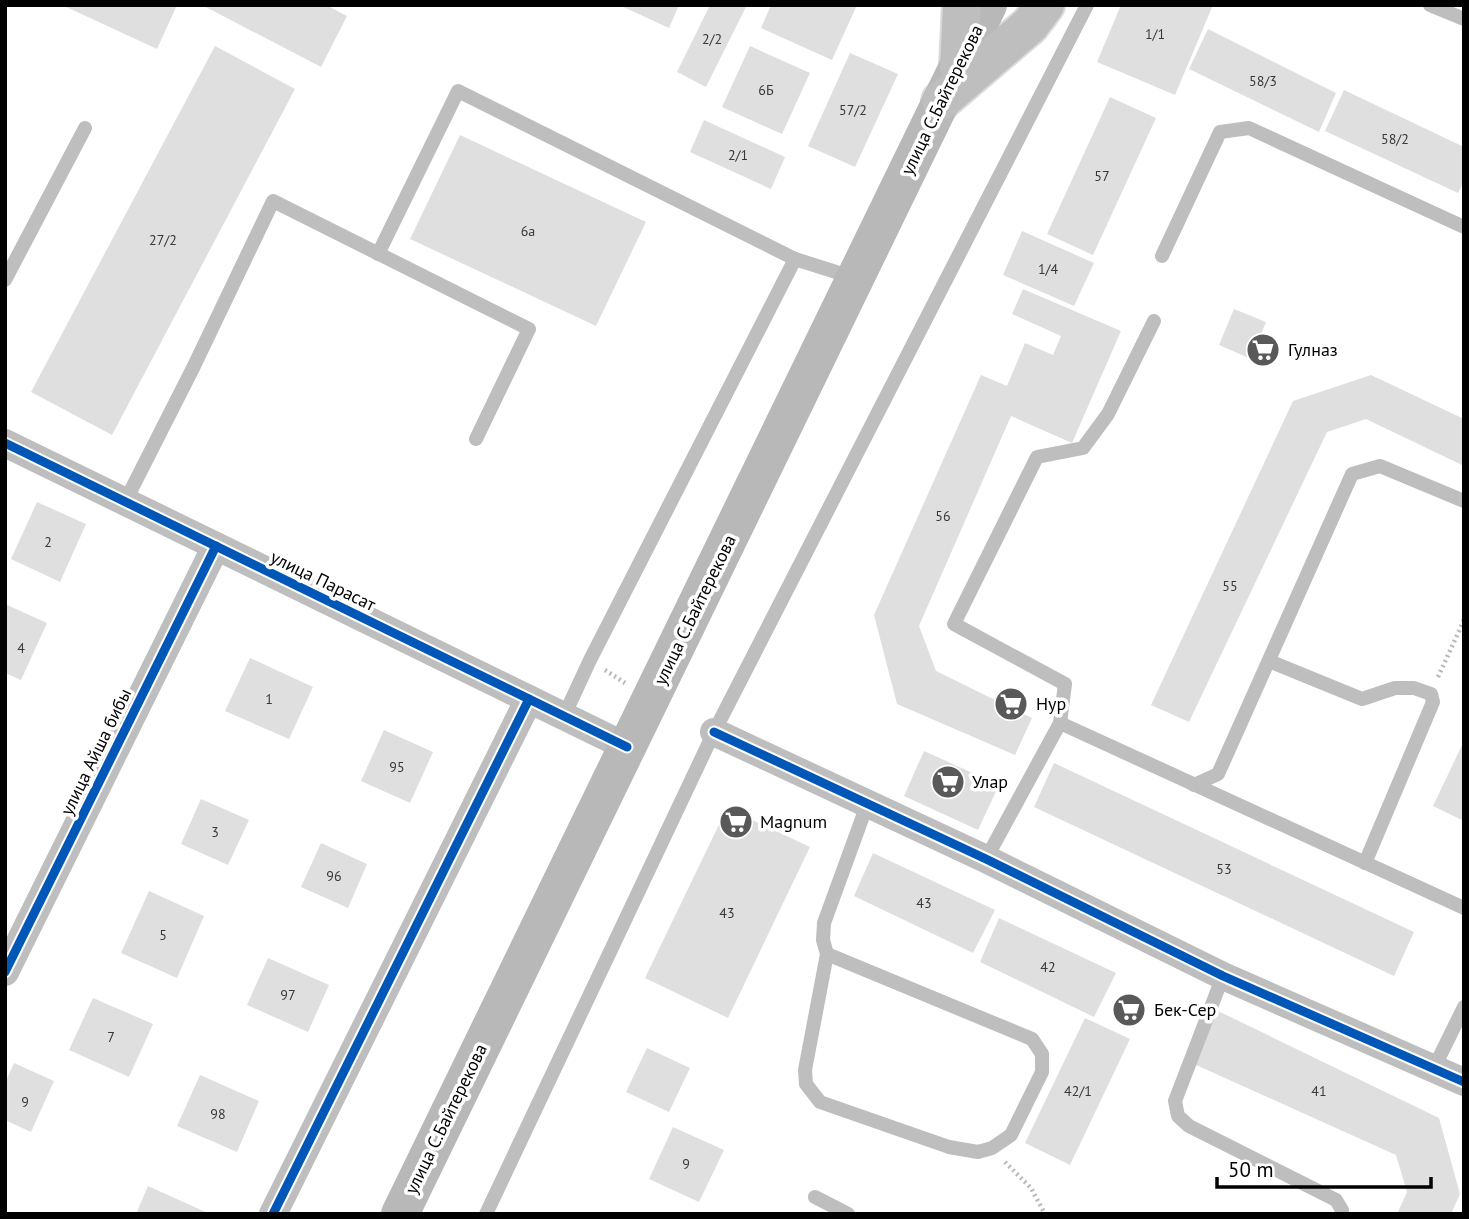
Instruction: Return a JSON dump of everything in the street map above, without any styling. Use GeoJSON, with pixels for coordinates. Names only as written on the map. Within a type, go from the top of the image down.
{"type":"FeatureCollection","features":[{"type":"Feature","properties":{"kind":"main road"},"geometry":{"type":"LineString","coordinates":[[958,66],[962,5]]}},
{"type":"Feature","properties":{"kind":"main road","name":"улица С.Байтерекова"},"geometry":{"type":"LineString","coordinates":[[401,1214],[988,5]]}},
{"type":"Feature","properties":{"kind":"main road"},"geometry":{"type":"LineString","coordinates":[[941,102],[1030,25],[1045,5]]}},
{"type":"Feature","properties":{"kind":"street","name":"улица Парасат"},"geometry":{"type":"LineString","coordinates":[[5,443],[626,747]]}},
{"type":"Feature","properties":{"kind":"street","name":"улица Айша бибы"},"geometry":{"type":"LineString","coordinates":[[5,972],[216,546]]}},
{"type":"Feature","properties":{"kind":"street"},"geometry":{"type":"LineString","coordinates":[[273,1214],[529,699]]}},
{"type":"Feature","properties":{"kind":"street"},"geometry":{"type":"LineString","coordinates":[[713,732],[986,859],[1223,976],[1464,1082]]}},
{"type":"Feature","properties":{"kind":"lane"},"geometry":{"type":"LineString","coordinates":[[486,1214],[713,732],[1087,5]]}},
{"type":"Feature","properties":{"kind":"lane"},"geometry":{"type":"LineString","coordinates":[[1430,5],[1464,19]]}},
{"type":"Feature","properties":{"kind":"lane"},"geometry":{"type":"LineString","coordinates":[[378,254],[458,92],[795,259],[856,279]]}},
{"type":"Feature","properties":{"kind":"lane"},"geometry":{"type":"LineString","coordinates":[[5,280],[85,128]]}},
{"type":"Feature","properties":{"kind":"lane"},"geometry":{"type":"LineString","coordinates":[[1162,256],[1220,132],[1249,128],[1464,227]]}},
{"type":"Feature","properties":{"kind":"lane"},"geometry":{"type":"LineString","coordinates":[[125,502],[273,201],[528,329],[476,439]]}},
{"type":"Feature","properties":{"kind":"lane"},"geometry":{"type":"LineString","coordinates":[[564,716],[795,259]]}},
{"type":"Feature","properties":{"kind":"lane"},"geometry":{"type":"LineString","coordinates":[[986,859],[1060,723],[1065,684],[954,624],[1037,457],[1083,448],[1108,414],[1154,321]]}},
{"type":"Feature","properties":{"kind":"lane"},"geometry":{"type":"LineString","coordinates":[[1194,785],[1218,774],[1352,474],[1380,466],[1464,501]]}},
{"type":"Feature","properties":{"kind":"lane"},"geometry":{"type":"LineString","coordinates":[[1269,661],[1362,699],[1395,688],[1414,688],[1431,694],[1433,702],[1364,863]]}},
{"type":"Feature","properties":{"kind":"lane"},"geometry":{"type":"LineString","coordinates":[[1060,723],[1464,908]]}},
{"type":"Feature","properties":{"kind":"lane"},"geometry":{"type":"LineString","coordinates":[[827,954],[1032,1039],[1042,1054],[1042,1072],[1012,1135],[992,1148],[978,1152],[949,1147],[820,1102],[806,1084],[805,1070],[827,954],[823,940],[824,923],[867,805]]}},
{"type":"Feature","properties":{"kind":"lane"},"geometry":{"type":"LineString","coordinates":[[1223,976],[1175,1101],[1178,1116],[1189,1126],[1336,1200],[1342,1210],[1341,1214]]}},
{"type":"Feature","properties":{"kind":"lane"},"geometry":{"type":"LineString","coordinates":[[1434,1068],[1464,1007]]}},
{"type":"Feature","properties":{"kind":"lane"},"geometry":{"type":"LineString","coordinates":[[815,1197],[848,1214]]}},
{"type":"Feature","properties":{"kind":"path"},"geometry":{"type":"LineString","coordinates":[[1431,694],[1464,620]]}},
{"type":"Feature","properties":{"kind":"path"},"geometry":{"type":"LineString","coordinates":[[992,1148],[1031,1188],[1045,1214]]}},
{"type":"Feature","properties":{"kind":"building"},"geometry":{"type":"Polygon","coordinates":[[[62,5],[177,5],[157,49],[62,5]]]}},
{"type":"Feature","properties":{"kind":"building"},"geometry":{"type":"Polygon","coordinates":[[[202,5],[326,5],[347,16],[321,67],[202,5]]]}},
{"type":"Feature","properties":{"kind":"building"},"geometry":{"type":"Polygon","coordinates":[[[619,5],[679,5],[669,28],[619,5]]]}},
{"type":"Feature","properties":{"kind":"building"},"geometry":{"type":"Polygon","coordinates":[[[710,5],[747,5],[706,87],[677,72],[710,5]]]}},
{"type":"Feature","properties":{"kind":"building"},"geometry":{"type":"Polygon","coordinates":[[[771,5],[857,5],[832,60],[761,28],[771,5]]]}},
{"type":"Feature","properties":{"kind":"building"},"geometry":{"type":"Polygon","coordinates":[[[1121,5],[1213,5],[1175,95],[1097,62],[1121,5]]]}},
{"type":"Feature","properties":{"kind":"building"},"geometry":{"type":"Polygon","coordinates":[[[1208,29],[1336,93],[1319,132],[1189,69],[1208,29]]]}},
{"type":"Feature","properties":{"kind":"building"},"geometry":{"type":"Polygon","coordinates":[[[215,46],[295,89],[112,435],[31,392],[215,46]]]}},
{"type":"Feature","properties":{"kind":"building"},"geometry":{"type":"Polygon","coordinates":[[[750,46],[810,73],[782,134],[722,107],[750,46]]]}},
{"type":"Feature","properties":{"kind":"building"},"geometry":{"type":"Polygon","coordinates":[[[850,53],[898,74],[855,167],[808,146],[850,53]]]}},
{"type":"Feature","properties":{"kind":"building"},"geometry":{"type":"Polygon","coordinates":[[[1344,90],[1464,147],[1464,182],[1458,193],[1325,131],[1344,90]]]}},
{"type":"Feature","properties":{"kind":"building"},"geometry":{"type":"Polygon","coordinates":[[[1110,97],[1156,118],[1093,255],[1047,234],[1110,97]]]}},
{"type":"Feature","properties":{"kind":"building"},"geometry":{"type":"Polygon","coordinates":[[[704,120],[785,157],[771,189],[690,152],[704,120]]]}},
{"type":"Feature","properties":{"kind":"building"},"geometry":{"type":"Polygon","coordinates":[[[460,135],[646,222],[596,326],[410,239],[460,135]]]}},
{"type":"Feature","properties":{"kind":"building"},"geometry":{"type":"Polygon","coordinates":[[[1022,231],[1094,263],[1074,306],[1003,275],[1022,231]]]}},
{"type":"Feature","properties":{"kind":"building"},"geometry":{"type":"Polygon","coordinates":[[[1023,289],[1121,331],[1072,443],[1011,416],[919,626],[936,671],[1032,718],[1015,755],[897,704],[874,615],[981,375],[1007,386],[1025,343],[1053,355],[1061,336],[1012,314],[1023,289]]]}},
{"type":"Feature","properties":{"kind":"building"},"geometry":{"type":"Polygon","coordinates":[[[1234,309],[1266,322],[1251,359],[1219,345],[1234,309]]]}},
{"type":"Feature","properties":{"kind":"building"},"geometry":{"type":"Polygon","coordinates":[[[1371,375],[1464,419],[1464,466],[1366,419],[1327,432],[1189,722],[1151,705],[1293,401],[1371,375]]]}},
{"type":"Feature","properties":{"kind":"building"},"geometry":{"type":"Polygon","coordinates":[[[37,502],[86,524],[60,582],[11,559],[37,502]]]}},
{"type":"Feature","properties":{"kind":"building"},"geometry":{"type":"Polygon","coordinates":[[[5,604],[47,623],[21,680],[5,673],[5,604]]]}},
{"type":"Feature","properties":{"kind":"building"},"geometry":{"type":"Polygon","coordinates":[[[250,658],[313,687],[289,739],[225,711],[250,658]]]}},
{"type":"Feature","properties":{"kind":"building"},"geometry":{"type":"Polygon","coordinates":[[[384,730],[433,752],[410,803],[361,781],[384,730]]]}},
{"type":"Feature","properties":{"kind":"building"},"geometry":{"type":"Polygon","coordinates":[[[1464,741],[1464,821],[1433,806],[1464,741]]]}},
{"type":"Feature","properties":{"kind":"building"},"geometry":{"type":"Polygon","coordinates":[[[924,751],[999,785],[978,830],[904,796],[924,751]]]}},
{"type":"Feature","properties":{"kind":"building"},"geometry":{"type":"Polygon","coordinates":[[[1054,763],[1414,932],[1394,976],[1034,807],[1054,763]]]}},
{"type":"Feature","properties":{"kind":"building"},"geometry":{"type":"Polygon","coordinates":[[[201,799],[249,820],[228,865],[181,844],[201,799]]]}},
{"type":"Feature","properties":{"kind":"building"},"geometry":{"type":"Polygon","coordinates":[[[727,808],[810,847],[728,1018],[645,978],[727,808]]]}},
{"type":"Feature","properties":{"kind":"building"},"geometry":{"type":"Polygon","coordinates":[[[321,843],[367,864],[348,908],[301,887],[321,843]]]}},
{"type":"Feature","properties":{"kind":"building"},"geometry":{"type":"Polygon","coordinates":[[[873,853],[995,910],[973,953],[854,896],[873,853]]]}},
{"type":"Feature","properties":{"kind":"building"},"geometry":{"type":"Polygon","coordinates":[[[149,891],[204,916],[177,978],[121,953],[149,891]]]}},
{"type":"Feature","properties":{"kind":"building"},"geometry":{"type":"Polygon","coordinates":[[[999,918],[1116,973],[1094,1017],[980,962],[999,918]]]}},
{"type":"Feature","properties":{"kind":"building"},"geometry":{"type":"Polygon","coordinates":[[[268,958],[329,985],[308,1032],[247,1005],[268,958]]]}},
{"type":"Feature","properties":{"kind":"building"},"geometry":{"type":"Polygon","coordinates":[[[93,998],[153,1024],[129,1077],[69,1050],[93,998]]]}},
{"type":"Feature","properties":{"kind":"building"},"geometry":{"type":"Polygon","coordinates":[[[1216,1010],[1439,1118],[1460,1194],[1451,1214],[1397,1214],[1407,1192],[1396,1155],[1194,1064],[1216,1010]]]}},
{"type":"Feature","properties":{"kind":"building"},"geometry":{"type":"Polygon","coordinates":[[[1085,1018],[1130,1039],[1070,1165],[1025,1143],[1085,1018]]]}},
{"type":"Feature","properties":{"kind":"building"},"geometry":{"type":"Polygon","coordinates":[[[647,1048],[690,1068],[669,1112],[626,1092],[647,1048]]]}},
{"type":"Feature","properties":{"kind":"building"},"geometry":{"type":"Polygon","coordinates":[[[14,1063],[54,1081],[31,1132],[5,1120],[5,1083],[14,1063]]]}},
{"type":"Feature","properties":{"kind":"building"},"geometry":{"type":"Polygon","coordinates":[[[200,1075],[259,1101],[237,1152],[177,1126],[200,1075]]]}},
{"type":"Feature","properties":{"kind":"building"},"geometry":{"type":"Polygon","coordinates":[[[673,1127],[724,1150],[699,1202],[649,1179],[673,1127]]]}},
{"type":"Feature","properties":{"kind":"building"},"geometry":{"type":"Polygon","coordinates":[[[148,1186],[210,1214],[136,1214],[148,1186]]]}},
{"type":"Feature","properties":{"kind":"cycle path"},"geometry":{"type":"LineString","coordinates":[[5,443],[627,747]]}},
{"type":"Feature","properties":{"kind":"cycle path"},"geometry":{"type":"LineString","coordinates":[[5,972],[216,546]]}},
{"type":"Feature","properties":{"kind":"cycle path"},"geometry":{"type":"LineString","coordinates":[[273,1214],[529,699]]}},
{"type":"Feature","properties":{"kind":"cycle path"},"geometry":{"type":"LineString","coordinates":[[714,732],[986,859],[1223,976],[1464,1082]]}},
{"type":"Feature","properties":{"kind":"place","name":"Гулназ"},"geometry":{"type":"Point","coordinates":[1263,350]}},
{"type":"Feature","properties":{"kind":"place","name":"Нур"},"geometry":{"type":"Point","coordinates":[1011,704]}},
{"type":"Feature","properties":{"kind":"place","name":"Улар"},"geometry":{"type":"Point","coordinates":[948,782]}},
{"type":"Feature","properties":{"kind":"place","name":"Magnum"},"geometry":{"type":"Point","coordinates":[736,822]}},
{"type":"Feature","properties":{"kind":"place","name":"Бек-Сер"},"geometry":{"type":"Point","coordinates":[1129,1010]}}]}
